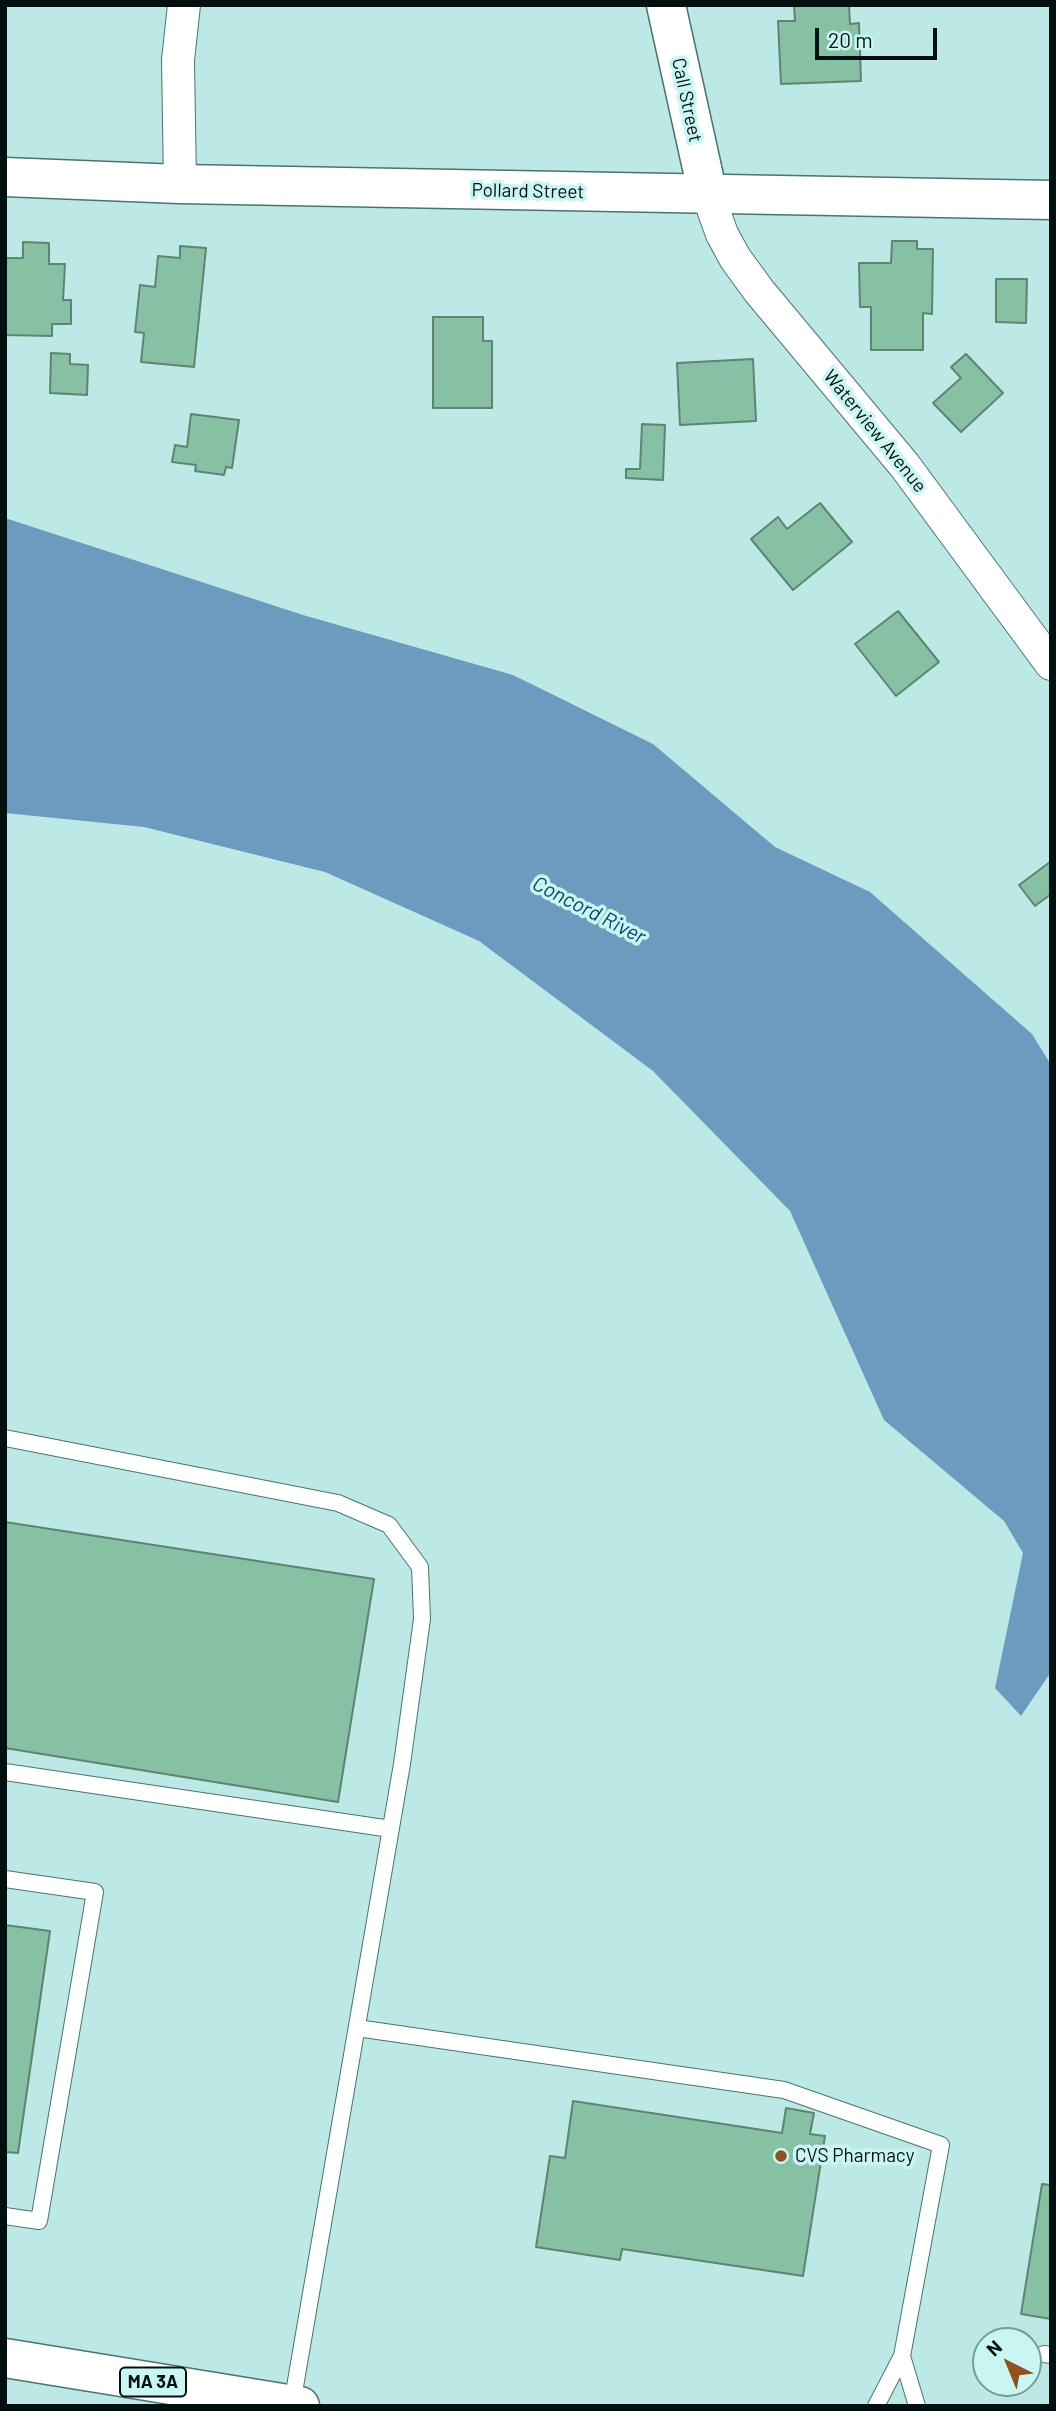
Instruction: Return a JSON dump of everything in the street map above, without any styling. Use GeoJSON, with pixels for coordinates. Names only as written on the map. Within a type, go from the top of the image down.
{"type":"FeatureCollection","features":[{"type":"Feature","properties":{"kind":"street"},"geometry":{"type":"LineString","coordinates":[[180,184],[178,60],[184,5]]}},
{"type":"Feature","properties":{"kind":"street","name":"Call Street"},"geometry":{"type":"LineString","coordinates":[[666,5],[708,195]]}},
{"type":"Feature","properties":{"kind":"street","name":"Pollard Street"},"geometry":{"type":"LineString","coordinates":[[5,177],[180,184],[1051,200]]}},
{"type":"Feature","properties":{"kind":"street","name":"Waterview Avenue"},"geometry":{"type":"LineString","coordinates":[[708,195],[722,234],[735,258],[759,291],[905,466],[1051,664]]}},
{"type":"Feature","properties":{"kind":"street","name":"MA 3A"},"geometry":{"type":"LineString","coordinates":[[5,2358],[205,2401],[296,2405]]}},
{"type":"Feature","properties":{"kind":"lane"},"geometry":{"type":"LineString","coordinates":[[5,1438],[338,1503],[389,1525],[421,1567],[422,1619],[391,1829],[296,2405]]}},
{"type":"Feature","properties":{"kind":"lane"},"geometry":{"type":"LineString","coordinates":[[5,1772],[391,1829]]}},
{"type":"Feature","properties":{"kind":"lane"},"geometry":{"type":"LineString","coordinates":[[5,1879],[95,1892],[39,2221],[5,2216]]}},
{"type":"Feature","properties":{"kind":"lane"},"geometry":{"type":"LineString","coordinates":[[357,2028],[784,2090],[941,2145],[902,2356],[876,2406]]}},
{"type":"Feature","properties":{"kind":"lane"},"geometry":{"type":"LineString","coordinates":[[902,2356],[917,2406]]}},
{"type":"Feature","properties":{"kind":"water","name":"Concord River"},"geometry":{"type":"Polygon","coordinates":[[[5,518],[303,615],[513,675],[653,744],[775,847],[870,892],[1032,1034],[1051,1065],[1051,1672],[1021,1716],[995,1688],[1023,1553],[1004,1521],[884,1420],[790,1211],[653,1071],[479,941],[325,872],[144,827],[5,813],[5,518]]]}},
{"type":"Feature","properties":{"kind":"building"},"geometry":{"type":"Polygon","coordinates":[[[794,5],[849,5],[850,24],[859,23],[861,81],[781,84],[778,21],[795,21],[794,5]]]}},
{"type":"Feature","properties":{"kind":"building"},"geometry":{"type":"Polygon","coordinates":[[[892,241],[917,241],[917,249],[933,249],[932,314],[923,313],[923,350],[871,350],[871,307],[860,307],[859,263],[891,263],[892,241]]]}},
{"type":"Feature","properties":{"kind":"building"},"geometry":{"type":"Polygon","coordinates":[[[23,242],[49,243],[49,264],[65,264],[63,300],[71,300],[71,324],[52,324],[52,336],[5,335],[5,258],[23,258],[23,242]]]}},
{"type":"Feature","properties":{"kind":"building"},"geometry":{"type":"Polygon","coordinates":[[[180,246],[206,248],[194,367],[141,362],[144,333],[135,332],[140,285],[155,287],[158,256],[180,258],[180,246]]]}},
{"type":"Feature","properties":{"kind":"building"},"geometry":{"type":"Polygon","coordinates":[[[996,279],[1027,279],[1026,323],[996,322],[996,279]]]}},
{"type":"Feature","properties":{"kind":"building"},"geometry":{"type":"Polygon","coordinates":[[[433,317],[483,317],[483,341],[492,341],[492,408],[433,408],[433,317]]]}},
{"type":"Feature","properties":{"kind":"building"},"geometry":{"type":"Polygon","coordinates":[[[51,353],[70,354],[70,364],[88,365],[87,395],[50,393],[51,353]]]}},
{"type":"Feature","properties":{"kind":"building"},"geometry":{"type":"Polygon","coordinates":[[[966,354],[1003,393],[961,432],[933,403],[961,378],[951,367],[966,354]]]}},
{"type":"Feature","properties":{"kind":"building"},"geometry":{"type":"Polygon","coordinates":[[[753,359],[756,421],[680,425],[677,363],[753,359]]]}},
{"type":"Feature","properties":{"kind":"building"},"geometry":{"type":"Polygon","coordinates":[[[191,414],[239,420],[232,468],[226,467],[224,475],[195,471],[196,465],[172,462],[175,445],[187,447],[191,414]]]}},
{"type":"Feature","properties":{"kind":"building"},"geometry":{"type":"Polygon","coordinates":[[[642,424],[665,425],[663,480],[626,478],[626,469],[640,469],[642,424]]]}},
{"type":"Feature","properties":{"kind":"building"},"geometry":{"type":"Polygon","coordinates":[[[820,503],[852,542],[793,590],[751,539],[778,517],[787,529],[820,503]]]}},
{"type":"Feature","properties":{"kind":"building"},"geometry":{"type":"Polygon","coordinates":[[[898,611],[939,662],[896,696],[855,644],[898,611]]]}},
{"type":"Feature","properties":{"kind":"building"},"geometry":{"type":"Polygon","coordinates":[[[1050,862],[1051,894],[1035,906],[1019,885],[1050,862]]]}},
{"type":"Feature","properties":{"kind":"building"},"geometry":{"type":"Polygon","coordinates":[[[5,1522],[374,1579],[338,1802],[5,1748],[5,1522]]]}},
{"type":"Feature","properties":{"kind":"building"},"geometry":{"type":"Polygon","coordinates":[[[5,1925],[50,1931],[18,2153],[5,2152],[5,1925]]]}},
{"type":"Feature","properties":{"kind":"building","name":"CVS Pharmacy"},"geometry":{"type":"Polygon","coordinates":[[[573,2101],[782,2133],[786,2108],[814,2113],[810,2134],[825,2136],[803,2276],[622,2249],[620,2260],[536,2247],[550,2156],[565,2158],[573,2101]]]}},
{"type":"Feature","properties":{"kind":"building"},"geometry":{"type":"Polygon","coordinates":[[[1042,2184],[1051,2185],[1051,2319],[1021,2314],[1042,2184]]]}},
{"type":"Feature","properties":{"kind":"place","name":"CVS Pharmacy"},"geometry":{"type":"Point","coordinates":[781,2156]}}]}
